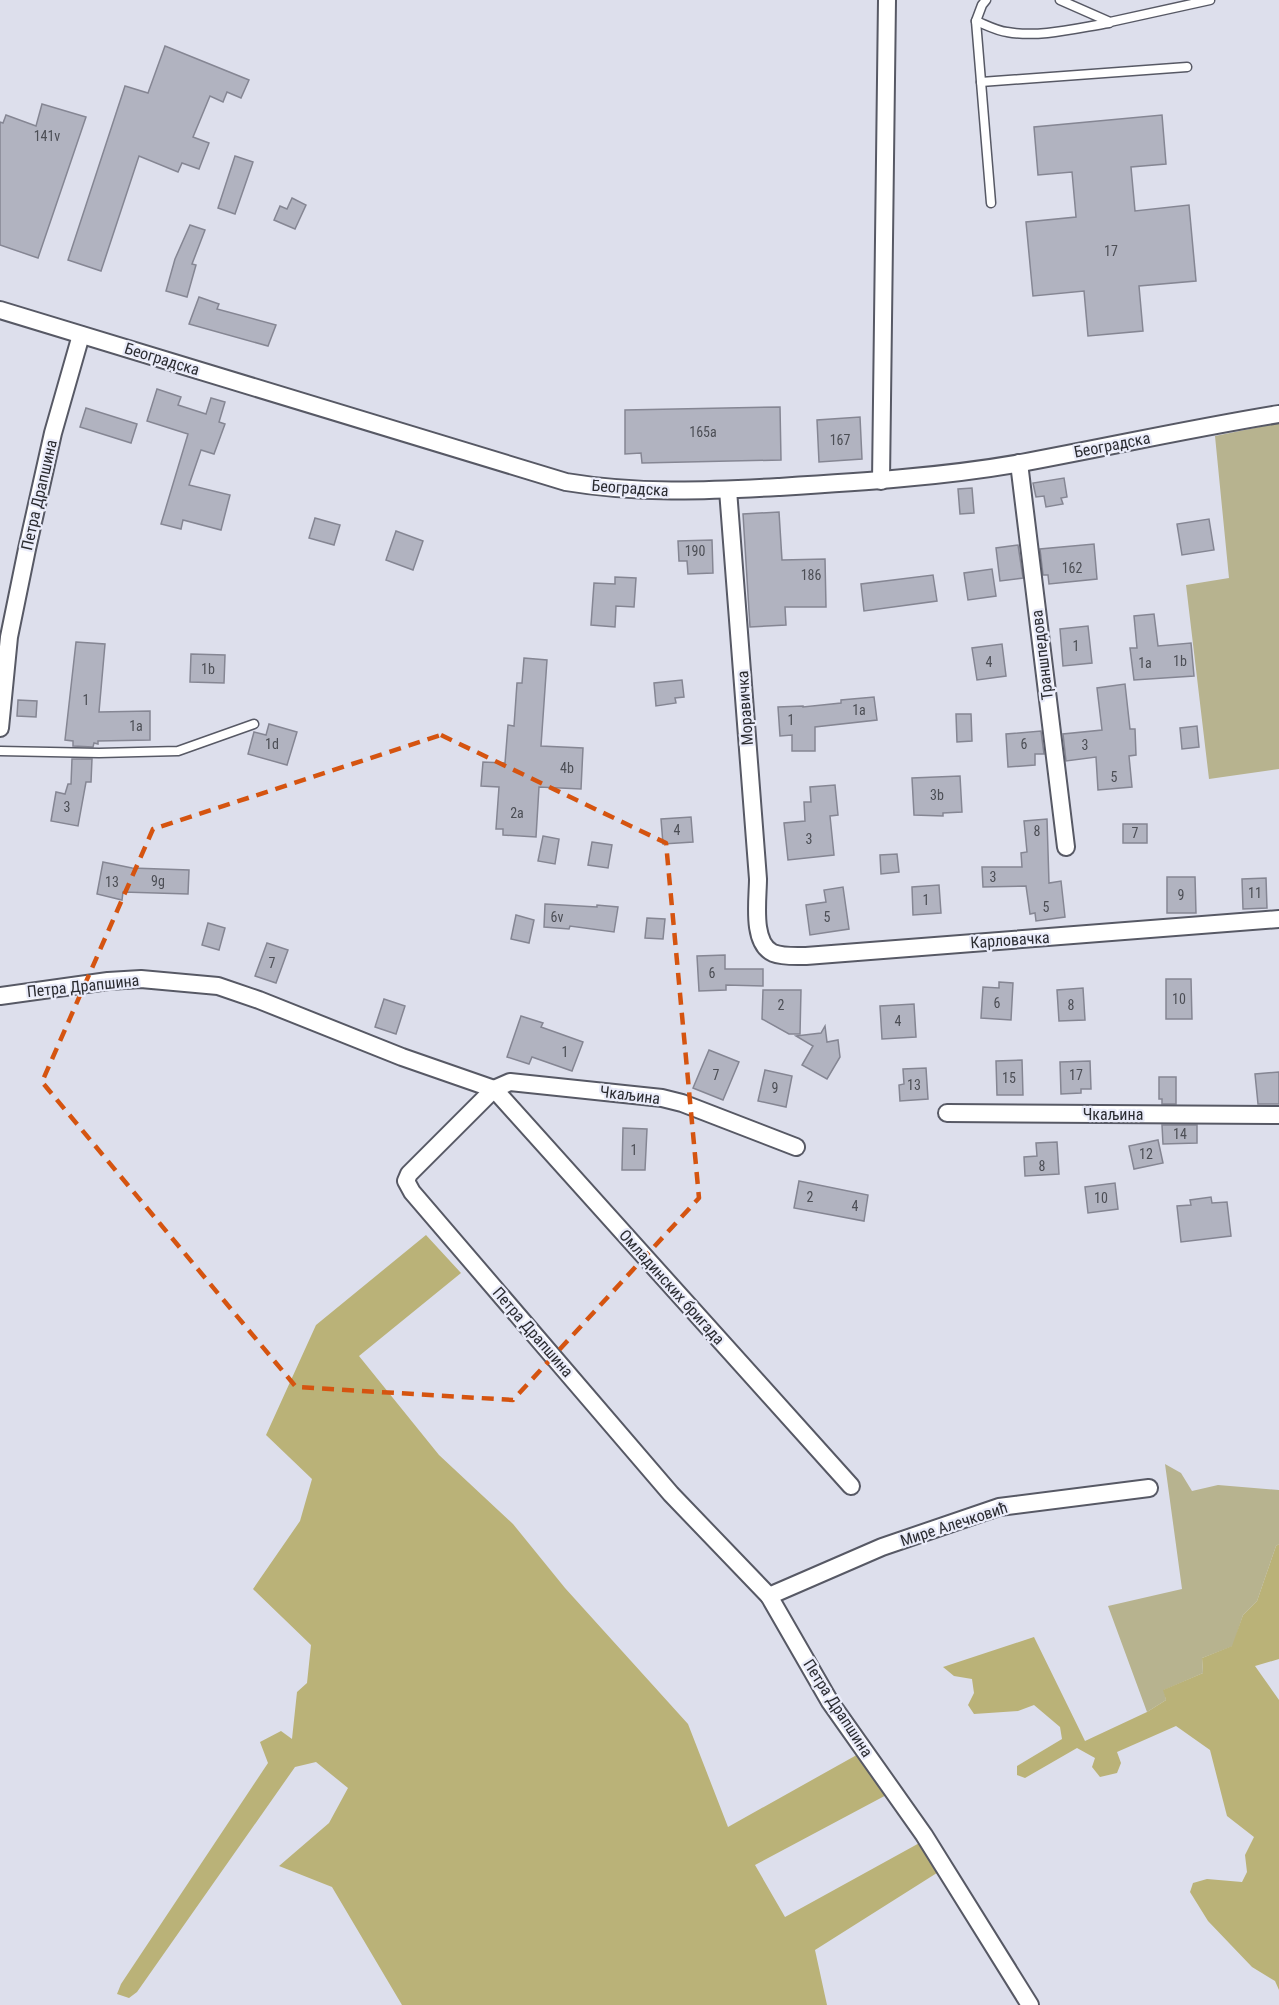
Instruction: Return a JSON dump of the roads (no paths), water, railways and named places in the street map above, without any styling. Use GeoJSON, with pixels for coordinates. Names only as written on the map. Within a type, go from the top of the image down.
{"type":"FeatureCollection","features":[{"type":"Feature","properties":{"kind":"street"},"geometry":{"type":"LineString","coordinates":[[881,481],[887,0]]}},
{"type":"Feature","properties":{"kind":"street","name":"Београдска"},"geometry":{"type":"LineString","coordinates":[[0,310],[566,482],[607,489],[665,492],[881,481],[1019,463],[1184,430],[1279,414]]}},
{"type":"Feature","properties":{"kind":"street","name":"Петра Драпшина"},"geometry":{"type":"LineString","coordinates":[[0,728],[2,685],[9,637],[53,433],[81,335]]}},
{"type":"Feature","properties":{"kind":"street","name":"Траншпедова"},"geometry":{"type":"LineString","coordinates":[[1019,463],[1066,847]]}},
{"type":"Feature","properties":{"kind":"street","name":"Моравичка"},"geometry":{"type":"LineString","coordinates":[[728,490],[758,879],[758,926]]}},
{"type":"Feature","properties":{"kind":"street","name":"Карловачка"},"geometry":{"type":"LineString","coordinates":[[758,926],[762,942],[767,949],[774,953],[798,956],[1279,919]]}},
{"type":"Feature","properties":{"kind":"street","name":"Петра Драпшина"},"geometry":{"type":"LineString","coordinates":[[0,996],[108,981],[141,979],[218,986],[402,1057],[494,1089],[409,1174],[406,1181],[412,1192],[671,1494],[769,1596],[830,1702],[924,1834],[1030,2005]]}},
{"type":"Feature","properties":{"kind":"street","name":"Чкаљина"},"geometry":{"type":"LineString","coordinates":[[494,1089],[510,1082],[526,1082],[662,1098],[682,1103],[796,1147]]}},
{"type":"Feature","properties":{"kind":"street","name":"Омладинских бригада"},"geometry":{"type":"LineString","coordinates":[[494,1089],[851,1486]]}},
{"type":"Feature","properties":{"kind":"street","name":"Чкаљина"},"geometry":{"type":"LineString","coordinates":[[947,1113],[1279,1115]]}},
{"type":"Feature","properties":{"kind":"street","name":"Мире Алечковић"},"geometry":{"type":"LineString","coordinates":[[769,1596],[882,1548],[999,1507],[1149,1488]]}},
{"type":"Feature","properties":{"kind":"lane"},"geometry":{"type":"LineString","coordinates":[[986,0],[976,21],[992,203]]}},
{"type":"Feature","properties":{"kind":"lane"},"geometry":{"type":"LineString","coordinates":[[1060,0],[1110,22]]}},
{"type":"Feature","properties":{"kind":"lane"},"geometry":{"type":"LineString","coordinates":[[976,21],[1006,32],[1062,31],[1210,0]]}},
{"type":"Feature","properties":{"kind":"lane"},"geometry":{"type":"LineString","coordinates":[[981,82],[1187,67]]}},
{"type":"Feature","properties":{"kind":"lane"},"geometry":{"type":"LineString","coordinates":[[0,751],[99,753],[178,750],[254,724]]}}]}
